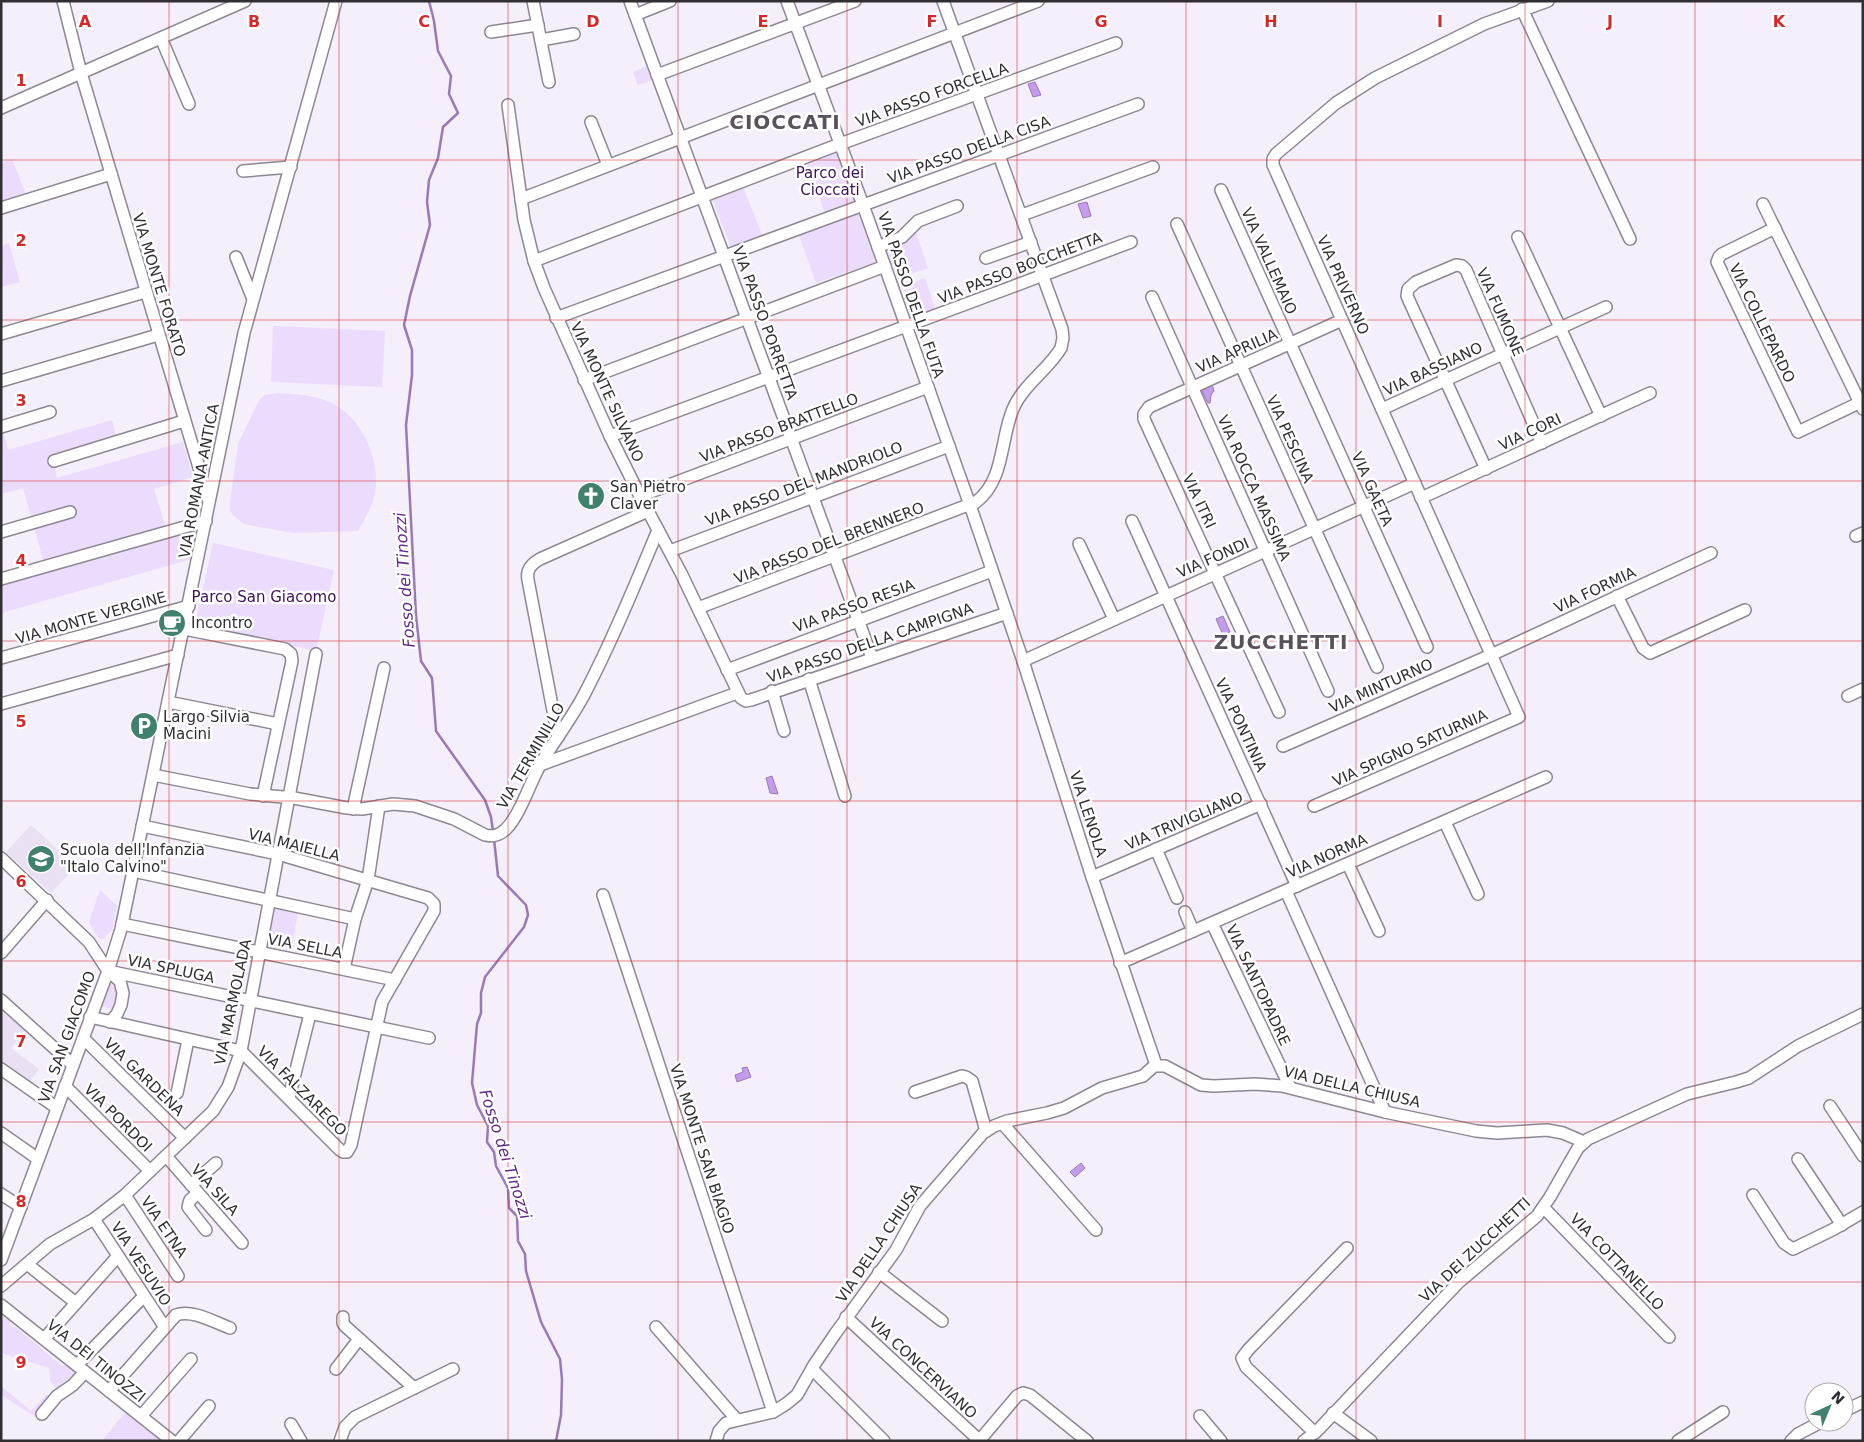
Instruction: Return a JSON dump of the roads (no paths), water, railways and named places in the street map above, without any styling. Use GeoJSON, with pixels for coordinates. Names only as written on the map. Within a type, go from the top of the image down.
{"type":"FeatureCollection","features":[{"type":"Feature","properties":{"kind":"street","name":"VIA MONTE FORATO"},"geometry":{"type":"LineString","coordinates":[[64,1],[81,74],[210,504]]}},
{"type":"Feature","properties":{"kind":"street"},"geometry":{"type":"LineString","coordinates":[[1,108],[245,1]]}},
{"type":"Feature","properties":{"kind":"street","name":"VIA ROMANA ANTICA"},"geometry":{"type":"LineString","coordinates":[[108,971],[121,926],[133,871],[243,340],[336,1]]}},
{"type":"Feature","properties":{"kind":"street"},"geometry":{"type":"LineString","coordinates":[[533,1],[549,82]]}},
{"type":"Feature","properties":{"kind":"street","name":"VIA PASSO PORRETTA"},"geometry":{"type":"LineString","coordinates":[[630,1],[871,654]]}},
{"type":"Feature","properties":{"kind":"street"},"geometry":{"type":"LineString","coordinates":[[635,15],[670,1]]}},
{"type":"Feature","properties":{"kind":"street","name":"VIA PASSO DELLA FUTA"},"geometry":{"type":"LineString","coordinates":[[787,1],[863,204],[992,571]]}},
{"type":"Feature","properties":{"kind":"street"},"geometry":{"type":"LineString","coordinates":[[657,75],[854,1]]}},
{"type":"Feature","properties":{"kind":"street"},"geometry":{"type":"LineString","coordinates":[[943,1],[1022,215],[1062,329],[1063,338],[1062,346],[1058,353],[1016,403],[1010,418],[993,481],[985,494],[970,505]]}},
{"type":"Feature","properties":{"kind":"street"},"geometry":{"type":"LineString","coordinates":[[521,199],[1038,1]]}},
{"type":"Feature","properties":{"kind":"street","name":"VIA PRIVERNO"},"geometry":{"type":"LineString","coordinates":[[1519,717],[1273,165],[1274,157],[1322,114],[1364,84],[1459,35],[1548,1]]}},
{"type":"Feature","properties":{"kind":"street"},"geometry":{"type":"LineString","coordinates":[[1522,10],[1630,239]]}},
{"type":"Feature","properties":{"kind":"street"},"geometry":{"type":"LineString","coordinates":[[491,32],[538,25]]}},
{"type":"Feature","properties":{"kind":"street"},"geometry":{"type":"LineString","coordinates":[[541,40],[574,34]]}},
{"type":"Feature","properties":{"kind":"street"},"geometry":{"type":"LineString","coordinates":[[161,38],[190,104]]}},
{"type":"Feature","properties":{"kind":"street","name":"VIA PASSO FORCELLA"},"geometry":{"type":"LineString","coordinates":[[534,261],[840,144],[1116,43]]}},
{"type":"Feature","properties":{"kind":"street","name":"VIA PASSO DELLA CISA"},"geometry":{"type":"LineString","coordinates":[[556,318],[1138,104]]}},
{"type":"Feature","properties":{"kind":"street","name":"VIA MONTE SILVANO"},"geometry":{"type":"LineString","coordinates":[[508,105],[521,199],[534,261],[556,318],[610,436],[670,551],[740,696]]}},
{"type":"Feature","properties":{"kind":"street"},"geometry":{"type":"LineString","coordinates":[[591,122],[608,165]]}},
{"type":"Feature","properties":{"kind":"street"},"geometry":{"type":"LineString","coordinates":[[243,171],[291,167]]}},
{"type":"Feature","properties":{"kind":"street"},"geometry":{"type":"LineString","coordinates":[[1022,215],[1152,167]]}},
{"type":"Feature","properties":{"kind":"street"},"geometry":{"type":"LineString","coordinates":[[1,208],[111,174]]}},
{"type":"Feature","properties":{"kind":"street","name":"VIA VALLEMAIO"},"geometry":{"type":"LineString","coordinates":[[1220,190],[1290,344]]}},
{"type":"Feature","properties":{"kind":"street"},"geometry":{"type":"LineString","coordinates":[[1763,204],[1862,404]]}},
{"type":"Feature","properties":{"kind":"street"},"geometry":{"type":"LineString","coordinates":[[878,247],[902,237],[918,221],[957,206]]}},
{"type":"Feature","properties":{"kind":"street","name":"VIA PESCINA"},"geometry":{"type":"LineString","coordinates":[[1176,224],[1377,668]]}},
{"type":"Feature","properties":{"kind":"street","name":"VIA COLLEPARDO"},"geometry":{"type":"LineString","coordinates":[[1775,228],[1722,254],[1718,257],[1717,262],[1798,432],[1862,404]]}},
{"type":"Feature","properties":{"kind":"street"},"geometry":{"type":"LineString","coordinates":[[1518,237],[1601,416]]}},
{"type":"Feature","properties":{"kind":"street"},"geometry":{"type":"LineString","coordinates":[[986,258],[1031,242]]}},
{"type":"Feature","properties":{"kind":"street","name":"VIA PASSO BOCCHETTA"},"geometry":{"type":"LineString","coordinates":[[610,436],[1131,242]]}},
{"type":"Feature","properties":{"kind":"street"},"geometry":{"type":"LineString","coordinates":[[236,257],[253,299]]}},
{"type":"Feature","properties":{"kind":"street","name":"VIA FUMONE"},"geometry":{"type":"LineString","coordinates":[[1486,469],[1406,294],[1408,289],[1420,281],[1456,265],[1464,268],[1542,443]]}},
{"type":"Feature","properties":{"kind":"street"},"geometry":{"type":"LineString","coordinates":[[584,380],[884,266]]}},
{"type":"Feature","properties":{"kind":"street"},"geometry":{"type":"LineString","coordinates":[[1,334],[145,292]]}},
{"type":"Feature","properties":{"kind":"street","name":"VIA ROCCA MASSIMA"},"geometry":{"type":"LineString","coordinates":[[1152,297],[1328,691]]}},
{"type":"Feature","properties":{"kind":"street","name":"VIA BASSIANO"},"geometry":{"type":"LineString","coordinates":[[1382,409],[1606,307]]}},
{"type":"Feature","properties":{"kind":"street","name":"VIA APRILIA"},"geometry":{"type":"LineString","coordinates":[[1144,412],[1149,407],[1342,320]]}},
{"type":"Feature","properties":{"kind":"street"},"geometry":{"type":"LineString","coordinates":[[1,381],[158,335]]}},
{"type":"Feature","properties":{"kind":"street","name":"VIA GAETA"},"geometry":{"type":"LineString","coordinates":[[1290,344],[1427,646]]}},
{"type":"Feature","properties":{"kind":"street","name":"VIA PASSO BRATTELLO"},"geometry":{"type":"LineString","coordinates":[[640,496],[928,387]]}},
{"type":"Feature","properties":{"kind":"street","name":"VIA CORI"},"geometry":{"type":"LineString","coordinates":[[1421,498],[1650,393]]}},
{"type":"Feature","properties":{"kind":"street"},"geometry":{"type":"LineString","coordinates":[[1,427],[50,412]]}},
{"type":"Feature","properties":{"kind":"street","name":"VIA ITRI"},"geometry":{"type":"LineString","coordinates":[[1144,412],[1144,419],[1279,712]]}},
{"type":"Feature","properties":{"kind":"street"},"geometry":{"type":"LineString","coordinates":[[54,461],[184,421]]}},
{"type":"Feature","properties":{"kind":"street","name":"VIA PASSO DEL MANDRIOLO"},"geometry":{"type":"LineString","coordinates":[[670,551],[949,446]]}},
{"type":"Feature","properties":{"kind":"street","name":"VIA FONDI"},"geometry":{"type":"LineString","coordinates":[[1024,661],[1415,483]]}},
{"type":"Feature","properties":{"kind":"street","name":"VIA PASSO DEL BRENNERO"},"geometry":{"type":"LineString","coordinates":[[698,608],[970,505]]}},
{"type":"Feature","properties":{"kind":"street"},"geometry":{"type":"LineString","coordinates":[[558,737],[527,578],[528,570],[532,564],[540,559],[648,511]]}},
{"type":"Feature","properties":{"kind":"street"},"geometry":{"type":"LineString","coordinates":[[1,532],[70,512]]}},
{"type":"Feature","properties":{"kind":"street"},"geometry":{"type":"LineString","coordinates":[[1,579],[206,521]]}},
{"type":"Feature","properties":{"kind":"street","name":"VIA PONTINIA"},"geometry":{"type":"LineString","coordinates":[[1132,521],[1261,804],[1292,888],[1385,1112]]}},
{"type":"Feature","properties":{"kind":"street","name":"VIA TERMINILLO"},"geometry":{"type":"LineString","coordinates":[[153,775],[263,796],[289,798],[353,809],[397,804],[424,808],[494,835],[512,822],[540,765],[586,690],[639,577],[658,530]]}},
{"type":"Feature","properties":{"kind":"street"},"geometry":{"type":"LineString","coordinates":[[1079,544],[1114,619]]}},
{"type":"Feature","properties":{"kind":"street","name":"VIA FORMIA"},"geometry":{"type":"LineString","coordinates":[[1491,655],[1711,554]]}},
{"type":"Feature","properties":{"kind":"street","name":"VIA LENOLA"},"geometry":{"type":"LineString","coordinates":[[992,571],[1024,661],[1092,877],[1156,1065]]}},
{"type":"Feature","properties":{"kind":"street","name":"VIA PASSO RESIA"},"geometry":{"type":"LineString","coordinates":[[726,670],[992,571]]}},
{"type":"Feature","properties":{"kind":"street"},"geometry":{"type":"LineString","coordinates":[[1617,596],[1643,648],[1650,653],[1745,610]]}},
{"type":"Feature","properties":{"kind":"street","name":"VIA MONTE VERGINE"},"geometry":{"type":"LineString","coordinates":[[1,658],[189,606]]}},
{"type":"Feature","properties":{"kind":"street","name":"VIA PASSO DELLA CAMPIGNA"},"geometry":{"type":"LineString","coordinates":[[540,765],[740,696],[749,700],[1007,613]]}},
{"type":"Feature","properties":{"kind":"street"},"geometry":{"type":"LineString","coordinates":[[184,629],[285,649],[290,652],[292,661],[263,796]]}},
{"type":"Feature","properties":{"kind":"street","name":"VIA MARMOLADA"},"geometry":{"type":"LineString","coordinates":[[1,1286],[55,1241],[94,1219],[124,1195],[219,1104],[230,1083],[240,1051],[316,654]]}},
{"type":"Feature","properties":{"kind":"street"},"geometry":{"type":"LineString","coordinates":[[1,704],[178,655]]}},
{"type":"Feature","properties":{"kind":"street","name":"VIA MINTURNO"},"geometry":{"type":"LineString","coordinates":[[1283,746],[1491,655]]}},
{"type":"Feature","properties":{"kind":"street"},"geometry":{"type":"LineString","coordinates":[[353,809],[384,668]]}},
{"type":"Feature","properties":{"kind":"street"},"geometry":{"type":"LineString","coordinates":[[809,679],[845,796]]}},
{"type":"Feature","properties":{"kind":"street"},"geometry":{"type":"LineString","coordinates":[[1848,696],[1863,689]]}},
{"type":"Feature","properties":{"kind":"street"},"geometry":{"type":"LineString","coordinates":[[772,692],[784,731]]}},
{"type":"Feature","properties":{"kind":"street"},"geometry":{"type":"LineString","coordinates":[[168,702],[278,724]]}},
{"type":"Feature","properties":{"kind":"street","name":"VIA SPIGNO SATURNIA"},"geometry":{"type":"LineString","coordinates":[[1314,806],[1519,717]]}},
{"type":"Feature","properties":{"kind":"street","name":"VIA NORMA"},"geometry":{"type":"LineString","coordinates":[[1120,962],[1546,777]]}},
{"type":"Feature","properties":{"kind":"street","name":"VIA TRIVIGLIANO"},"geometry":{"type":"LineString","coordinates":[[1092,877],[1261,804]]}},
{"type":"Feature","properties":{"kind":"street"},"geometry":{"type":"LineString","coordinates":[[344,969],[355,918],[368,880],[378,806]]}},
{"type":"Feature","properties":{"kind":"street"},"geometry":{"type":"LineString","coordinates":[[1444,822],[1478,894]]}},
{"type":"Feature","properties":{"kind":"street","name":"VIA MAIELLA"},"geometry":{"type":"LineString","coordinates":[[142,826],[278,854],[426,898],[434,904],[434,912],[395,980]]}},
{"type":"Feature","properties":{"kind":"street"},"geometry":{"type":"LineString","coordinates":[[1156,850],[1177,898]]}},
{"type":"Feature","properties":{"kind":"street","name":"VIA SAN GIACOMO"},"geometry":{"type":"LineString","coordinates":[[1,858],[89,942],[108,971],[4,1246],[1,1260]]}},
{"type":"Feature","properties":{"kind":"street"},"geometry":{"type":"LineString","coordinates":[[1348,864],[1379,931]]}},
{"type":"Feature","properties":{"kind":"street"},"geometry":{"type":"LineString","coordinates":[[133,871],[355,918]]}},
{"type":"Feature","properties":{"kind":"street","name":"VIA MONTE SAN BIAGIO"},"geometry":{"type":"LineString","coordinates":[[602,895],[773,1412]]}},
{"type":"Feature","properties":{"kind":"street"},"geometry":{"type":"LineString","coordinates":[[1,953],[47,900]]}},
{"type":"Feature","properties":{"kind":"street"},"geometry":{"type":"LineString","coordinates":[[1185,912],[1193,931]]}},
{"type":"Feature","properties":{"kind":"street"},"geometry":{"type":"LineString","coordinates":[[33,916],[47,913],[62,915]]}},
{"type":"Feature","properties":{"kind":"street","name":"VIA SANTOPADRE"},"geometry":{"type":"LineString","coordinates":[[1212,923],[1290,1087]]}},
{"type":"Feature","properties":{"kind":"street"},"geometry":{"type":"LineString","coordinates":[[89,942],[97,946],[106,945],[114,939],[121,926]]}},
{"type":"Feature","properties":{"kind":"street","name":"VIA SELLA"},"geometry":{"type":"LineString","coordinates":[[121,926],[395,980]]}},
{"type":"Feature","properties":{"kind":"street","name":"VIA SPLUGA"},"geometry":{"type":"LineString","coordinates":[[108,971],[429,1038]]}},
{"type":"Feature","properties":{"kind":"street","name":"VIA SPLUGA"},"geometry":{"type":"LineString","coordinates":[[108,971],[120,981],[124,993],[120,1008],[110,1022]]}},
{"type":"Feature","properties":{"kind":"street"},"geometry":{"type":"LineString","coordinates":[[376,1028],[382,1002],[395,980]]}},
{"type":"Feature","properties":{"kind":"street"},"geometry":{"type":"LineString","coordinates":[[1,1000],[73,1065]]}},
{"type":"Feature","properties":{"kind":"street"},"geometry":{"type":"LineString","coordinates":[[289,1098],[310,1014]]}},
{"type":"Feature","properties":{"kind":"street","name":"VIA DEI ZUCCHETTI"},"geometry":{"type":"LineString","coordinates":[[1304,1441],[1315,1433],[1458,1282],[1531,1222],[1544,1208],[1576,1152],[1584,1142],[1596,1134],[1681,1096],[1750,1078],[1798,1046],[1863,1014]]}},
{"type":"Feature","properties":{"kind":"street","name":"VIA FALZAREGO"},"geometry":{"type":"LineString","coordinates":[[90,1017],[240,1051],[343,1152],[347,1152],[351,1145],[376,1028]]}},
{"type":"Feature","properties":{"kind":"street","name":"VIA GARDENA"},"geometry":{"type":"LineString","coordinates":[[82,1038],[185,1138]]}},
{"type":"Feature","properties":{"kind":"street"},"geometry":{"type":"LineString","coordinates":[[177,1093],[188,1040]]}},
{"type":"Feature","properties":{"kind":"street","name":"VIA DELLA CHIUSA"},"geometry":{"type":"LineString","coordinates":[[716,1441],[723,1425],[736,1420],[757,1417],[773,1412],[797,1395],[846,1317],[899,1246],[920,1206],[986,1130],[1002,1123],[1060,1110],[1102,1088],[1140,1077],[1156,1065],[1164,1066],[1194,1083],[1206,1086],[1261,1084],[1290,1087],[1385,1112],[1489,1133],[1535,1129],[1552,1130],[1584,1142]]}},
{"type":"Feature","properties":{"kind":"street"},"geometry":{"type":"LineString","coordinates":[[1,1070],[57,1108]]}},
{"type":"Feature","properties":{"kind":"street"},"geometry":{"type":"LineString","coordinates":[[915,1092],[962,1076],[968,1078],[972,1081],[986,1130]]}},
{"type":"Feature","properties":{"kind":"street","name":"VIA PORDOI"},"geometry":{"type":"LineString","coordinates":[[65,1086],[150,1171]]}},
{"type":"Feature","properties":{"kind":"street"},"geometry":{"type":"LineString","coordinates":[[1830,1106],[1863,1156]]}},
{"type":"Feature","properties":{"kind":"street"},"geometry":{"type":"LineString","coordinates":[[1002,1123],[1096,1230]]}},
{"type":"Feature","properties":{"kind":"street"},"geometry":{"type":"LineString","coordinates":[[1,1133],[38,1159]]}},
{"type":"Feature","properties":{"kind":"street","name":"VIA SILA"},"geometry":{"type":"LineString","coordinates":[[166,1156],[242,1243]]}},
{"type":"Feature","properties":{"kind":"street"},"geometry":{"type":"LineString","coordinates":[[1798,1159],[1842,1225]]}},
{"type":"Feature","properties":{"kind":"street"},"geometry":{"type":"LineString","coordinates":[[206,1230],[188,1207],[195,1189],[216,1163]]}},
{"type":"Feature","properties":{"kind":"street"},"geometry":{"type":"LineString","coordinates":[[1,1194],[20,1207]]}},
{"type":"Feature","properties":{"kind":"street","name":"VIA ETNA"},"geometry":{"type":"LineString","coordinates":[[124,1195],[178,1276]]}},
{"type":"Feature","properties":{"kind":"street"},"geometry":{"type":"LineString","coordinates":[[1753,1195],[1784,1243],[1790,1248],[1799,1247],[1863,1212]]}},
{"type":"Feature","properties":{"kind":"street","name":"VIA COTTANELLO"},"geometry":{"type":"LineString","coordinates":[[1544,1208],[1669,1337]]}},
{"type":"Feature","properties":{"kind":"street","name":"VIA VESUVIO"},"geometry":{"type":"LineString","coordinates":[[94,1219],[164,1326]]}},
{"type":"Feature","properties":{"kind":"street"},"geometry":{"type":"LineString","coordinates":[[1315,1433],[1246,1367],[1242,1358],[1347,1248]]}},
{"type":"Feature","properties":{"kind":"street"},"geometry":{"type":"LineString","coordinates":[[44,1339],[118,1256]]}},
{"type":"Feature","properties":{"kind":"street"},"geometry":{"type":"LineString","coordinates":[[27,1264],[76,1303]]}},
{"type":"Feature","properties":{"kind":"street"},"geometry":{"type":"LineString","coordinates":[[880,1272],[942,1321]]}},
{"type":"Feature","properties":{"kind":"street"},"geometry":{"type":"LineString","coordinates":[[42,1414],[59,1394],[77,1382],[81,1369],[144,1296]]}},
{"type":"Feature","properties":{"kind":"street","name":"VIA DEI TINOZZI"},"geometry":{"type":"LineString","coordinates":[[1,1305],[172,1441]]}},
{"type":"Feature","properties":{"kind":"street"},"geometry":{"type":"LineString","coordinates":[[109,1391],[164,1326],[175,1316],[185,1313],[230,1328]]}},
{"type":"Feature","properties":{"kind":"street"},"geometry":{"type":"LineString","coordinates":[[343,1317],[344,1324],[414,1388]]}},
{"type":"Feature","properties":{"kind":"street","name":"VIA CONCERVIANO"},"geometry":{"type":"LineString","coordinates":[[846,1317],[979,1441]]}},
{"type":"Feature","properties":{"kind":"street"},"geometry":{"type":"LineString","coordinates":[[656,1327],[736,1420]]}},
{"type":"Feature","properties":{"kind":"street"},"geometry":{"type":"LineString","coordinates":[[336,1369],[359,1339]]}},
{"type":"Feature","properties":{"kind":"street"},"geometry":{"type":"LineString","coordinates":[[141,1416],[191,1359]]}},
{"type":"Feature","properties":{"kind":"street"},"geometry":{"type":"LineString","coordinates":[[340,1441],[346,1424],[355,1417],[452,1369]]}},
{"type":"Feature","properties":{"kind":"street"},"geometry":{"type":"LineString","coordinates":[[812,1369],[884,1441]]}},
{"type":"Feature","properties":{"kind":"street"},"geometry":{"type":"LineString","coordinates":[[979,1441],[1017,1396],[1023,1393],[1030,1396],[1087,1441]]}},
{"type":"Feature","properties":{"kind":"street"},"geometry":{"type":"LineString","coordinates":[[179,1441],[209,1406]]}},
{"type":"Feature","properties":{"kind":"street"},"geometry":{"type":"LineString","coordinates":[[1678,1441],[1723,1412]]}},
{"type":"Feature","properties":{"kind":"street"},"geometry":{"type":"LineString","coordinates":[[1333,1413],[1371,1441]]}},
{"type":"Feature","properties":{"kind":"street"},"geometry":{"type":"LineString","coordinates":[[1200,1416],[1221,1441]]}},
{"type":"Feature","properties":{"kind":"street"},"geometry":{"type":"LineString","coordinates":[[291,1424],[301,1441]]}},
{"type":"Feature","properties":{"kind":"street"},"geometry":{"type":"LineString","coordinates":[[1791,1441],[1796,1434],[1804,1430]]}},
{"type":"Feature","properties":{"kind":"waterway","name":"Fosso dei Tinozzi"},"geometry":{"type":"LineString","coordinates":[[429,1],[438,51],[451,76],[449,94],[458,113],[443,127],[438,158],[429,180],[427,202],[430,225],[404,325],[412,350],[412,375],[406,425],[416,616],[421,661],[432,678],[436,731],[485,800],[491,817],[493,831]]}},
{"type":"Feature","properties":{"kind":"waterway","name":"Fosso dei Tinozzi"},"geometry":{"type":"LineString","coordinates":[[494,839],[498,876],[526,905],[528,915],[524,927],[485,977],[481,993],[481,1013],[477,1024],[472,1083],[477,1105],[488,1126],[487,1142],[494,1152],[496,1166],[508,1188],[509,1208],[517,1216],[518,1241],[525,1254],[526,1271],[541,1322],[560,1359],[562,1380],[561,1415],[556,1441]]}},
{"type":"Feature","properties":{"kind":"place","name":"San Pietro Claver"},"geometry":{"type":"Point","coordinates":[591,496]}},
{"type":"Feature","properties":{"kind":"place","name":"Incontro"},"geometry":{"type":"Point","coordinates":[172,623]}},
{"type":"Feature","properties":{"kind":"place","name":"Largo Silvia Macini"},"geometry":{"type":"Point","coordinates":[144,726]}},
{"type":"Feature","properties":{"kind":"place","name":"Scuola dell'Infanzia \"Italo Calvino\""},"geometry":{"type":"Point","coordinates":[41,859]}},
{"type":"Feature","properties":{"kind":"district","name":"CIOCCATI"},"geometry":{"type":"Point","coordinates":[785,122]}},
{"type":"Feature","properties":{"kind":"district","name":"ZUCCHETTI"},"geometry":{"type":"Point","coordinates":[1281,642]}},
{"type":"Feature","properties":{"kind":"park label","name":"Parco dei Cioccati"},"geometry":{"type":"Point","coordinates":[830,182]}},
{"type":"Feature","properties":{"kind":"park label","name":"Parco San Giacomo"},"geometry":{"type":"Point","coordinates":[264,597]}}]}
